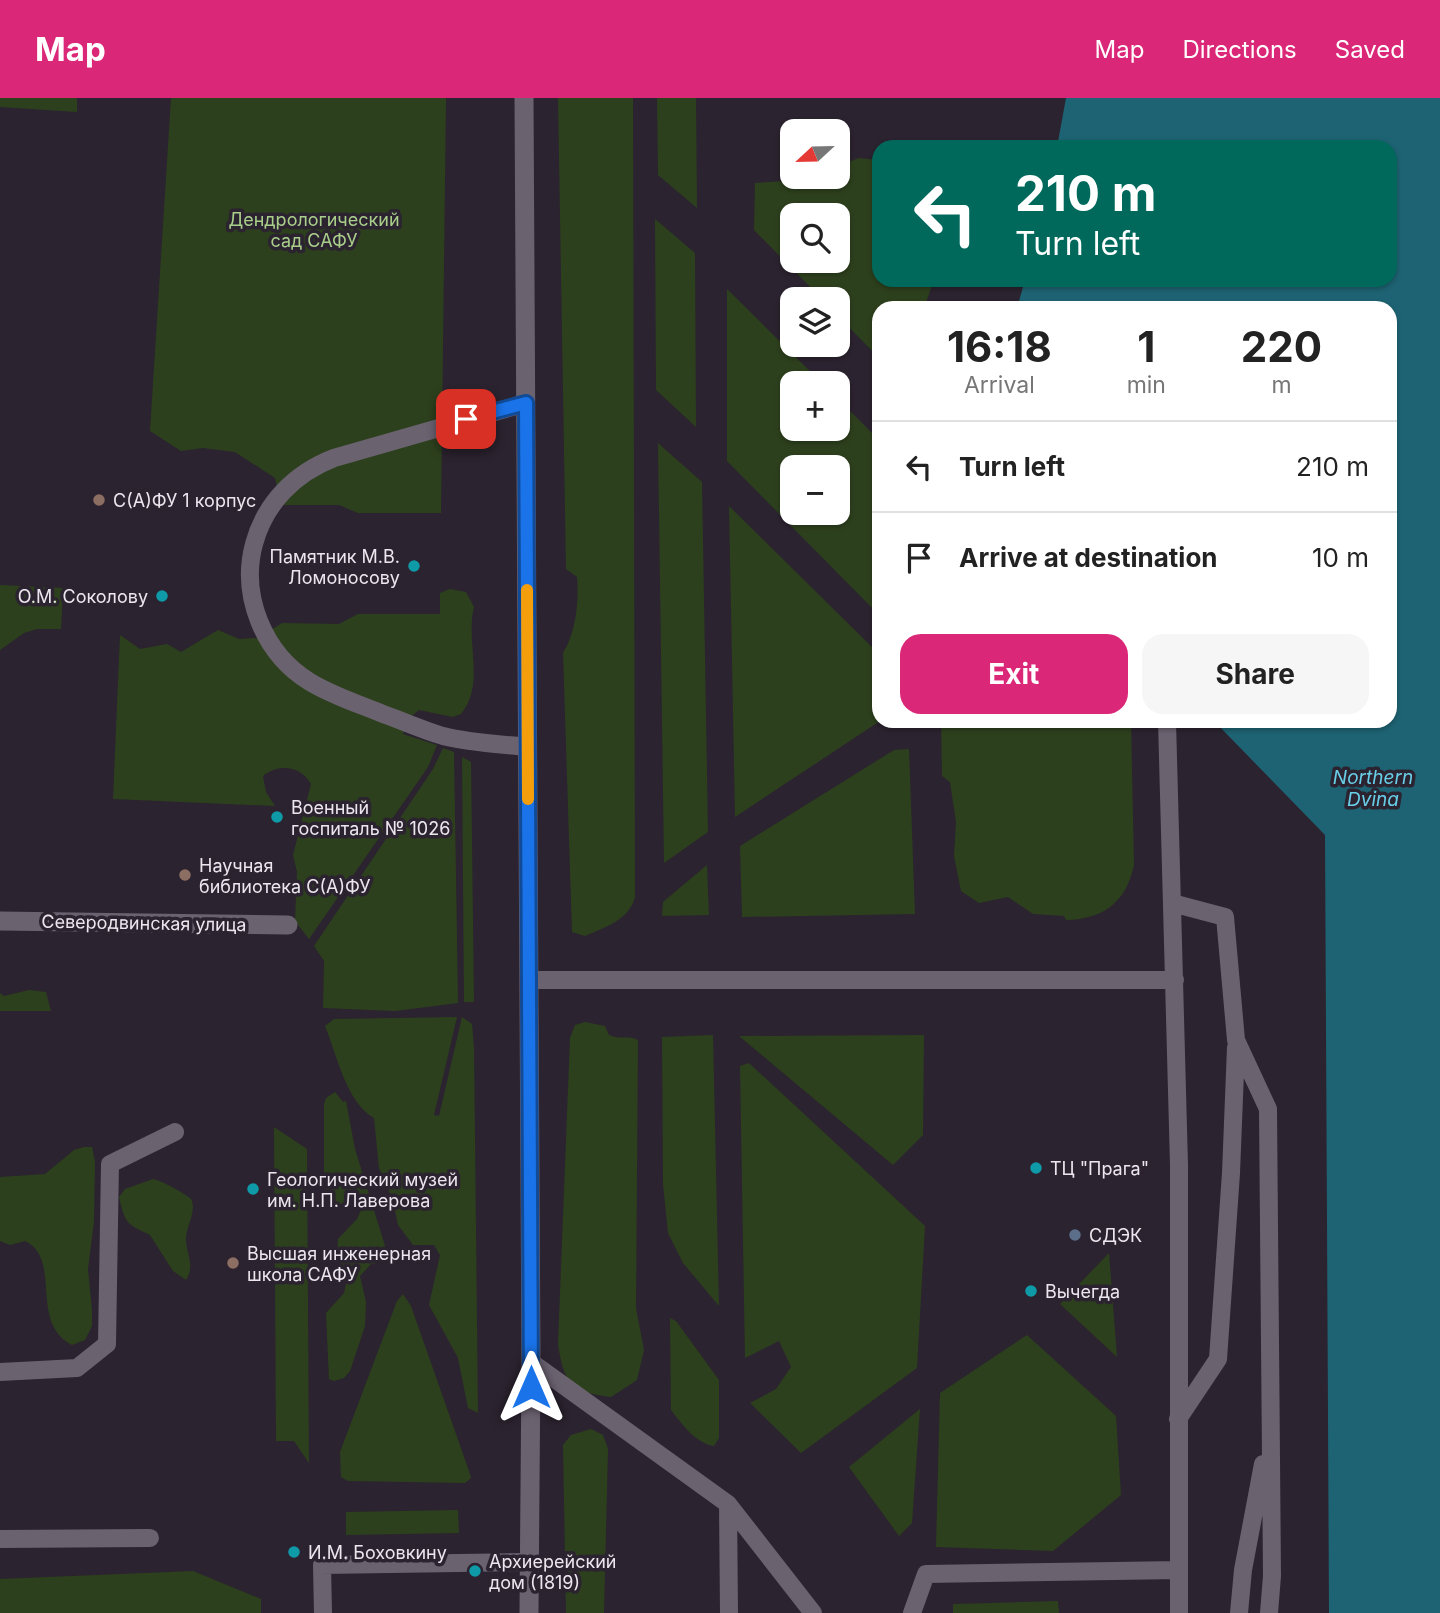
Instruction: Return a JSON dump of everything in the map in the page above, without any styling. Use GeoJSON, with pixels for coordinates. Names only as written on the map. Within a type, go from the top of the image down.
{"type":"FeatureCollection","features":[{"type":"Feature","properties":{"kind":"main road"},"geometry":{"type":"LineString","coordinates":[[524,98],[531,1362],[529,1613]]}},
{"type":"Feature","properties":{"kind":"main road","name":"Северодвинская улица"},"geometry":{"type":"LineString","coordinates":[[0,921],[288,925]]}},
{"type":"Feature","properties":{"kind":"main road"},"geometry":{"type":"LineString","coordinates":[[529,1562],[537,1613]]}},
{"type":"Feature","properties":{"kind":"lane"},"geometry":{"type":"LineString","coordinates":[[526,403],[342,456],[309,470],[288,486],[268,510],[255,540],[250,577],[261,628],[278,654],[310,682],[352,702],[443,736],[528,747]]}},
{"type":"Feature","properties":{"kind":"lane"},"geometry":{"type":"LineString","coordinates":[[1167,728],[1179,1166],[1179,1613]]}},
{"type":"Feature","properties":{"kind":"lane"},"geometry":{"type":"LineString","coordinates":[[1172,903],[1225,917],[1236,1040],[1231,1173],[1218,1359],[1178,1419]]}},
{"type":"Feature","properties":{"kind":"lane"},"geometry":{"type":"LineString","coordinates":[[529,980],[1175,980]]}},
{"type":"Feature","properties":{"kind":"lane"},"geometry":{"type":"LineString","coordinates":[[1236,1040],[1268,1109],[1272,1576],[1269,1613]]}},
{"type":"Feature","properties":{"kind":"lane"},"geometry":{"type":"LineString","coordinates":[[0,1372],[77,1368],[107,1344],[110,1164],[175,1132]]}},
{"type":"Feature","properties":{"kind":"lane"},"geometry":{"type":"LineString","coordinates":[[531,1362],[728,1504],[813,1613]]}},
{"type":"Feature","properties":{"kind":"lane"},"geometry":{"type":"LineString","coordinates":[[1239,1613],[1243,1570],[1270,1426]]}},
{"type":"Feature","properties":{"kind":"lane"},"geometry":{"type":"LineString","coordinates":[[728,1504],[729,1613]]}},
{"type":"Feature","properties":{"kind":"lane"},"geometry":{"type":"LineString","coordinates":[[0,1539],[150,1538]]}},
{"type":"Feature","properties":{"kind":"lane"},"geometry":{"type":"LineString","coordinates":[[323,1613],[322,1566],[529,1562]]}},
{"type":"Feature","properties":{"kind":"lane"},"geometry":{"type":"LineString","coordinates":[[912,1613],[926,1574],[1179,1570]]}},
{"type":"Feature","properties":{"kind":"green space"},"geometry":{"type":"Polygon","coordinates":[[[0,98],[77,98],[77,112],[0,107],[0,98]]]}},
{"type":"Feature","properties":{"kind":"green space","name":"Дендрологический сад САФУ"},"geometry":{"type":"Polygon","coordinates":[[[171,98],[446,98],[441,513],[358,513],[339,505],[281,505],[275,478],[235,452],[203,448],[181,451],[150,431],[171,98]]]}},
{"type":"Feature","properties":{"kind":"green space"},"geometry":{"type":"Polygon","coordinates":[[[558,98],[633,98],[635,897],[628,912],[622,917],[585,936],[572,932],[563,653],[574,626],[578,587],[577,577],[566,569],[558,98]]]}},
{"type":"Feature","properties":{"kind":"green space"},"geometry":{"type":"Polygon","coordinates":[[[657,98],[696,98],[697,208],[658,175],[657,98]]]}},
{"type":"Feature","properties":{"kind":"green space"},"geometry":{"type":"Polygon","coordinates":[[[859,158],[872,159],[872,287],[932,287],[926,301],[872,301],[872,351],[850,328],[850,287],[810,287],[796,273],[850,273],[850,203],[780,203],[780,256],[754,230],[755,183],[780,181],[780,189],[850,189],[850,161],[859,158]]]}},
{"type":"Feature","properties":{"kind":"green space"},"geometry":{"type":"Polygon","coordinates":[[[655,219],[695,253],[696,427],[656,390],[655,219]]]}},
{"type":"Feature","properties":{"kind":"green space"},"geometry":{"type":"Polygon","coordinates":[[[727,289],[780,341],[780,357],[796,357],[810,371],[780,371],[780,441],[850,441],[850,411],[872,433],[872,608],[790,525],[850,525],[850,455],[780,455],[780,515],[727,461],[727,289]]]}},
{"type":"Feature","properties":{"kind":"green space"},"geometry":{"type":"Polygon","coordinates":[[[658,443],[702,482],[708,832],[664,863],[658,443]]]}},
{"type":"Feature","properties":{"kind":"green space"},"geometry":{"type":"Polygon","coordinates":[[[729,506],[872,647],[872,726],[735,817],[729,506]]]}},
{"type":"Feature","properties":{"kind":"green space"},"geometry":{"type":"Polygon","coordinates":[[[0,585],[63,588],[61,629],[37,629],[24,633],[0,650],[0,585]]]}},
{"type":"Feature","properties":{"kind":"green space"},"geometry":{"type":"Polygon","coordinates":[[[450,589],[466,592],[474,607],[474,676],[468,702],[461,714],[453,717],[419,710],[408,719],[403,734],[437,745],[428,767],[309,939],[295,921],[297,872],[293,855],[311,784],[302,773],[283,768],[263,776],[266,792],[275,806],[113,799],[120,635],[140,649],[167,644],[181,652],[218,630],[239,639],[258,638],[282,623],[339,624],[358,614],[440,614],[440,593],[450,589]]]}},
{"type":"Feature","properties":{"kind":"green space"},"geometry":{"type":"Polygon","coordinates":[[[941,728],[1131,728],[1134,865],[1119,899],[1102,912],[1066,920],[1064,916],[1033,914],[1008,897],[979,903],[961,891],[954,856],[956,822],[950,782],[942,776],[941,728]]]}},
{"type":"Feature","properties":{"kind":"green space"},"geometry":{"type":"Polygon","coordinates":[[[443,748],[454,752],[458,1003],[395,1011],[323,1008],[324,961],[314,946],[433,769],[443,748]]]}},
{"type":"Feature","properties":{"kind":"green space"},"geometry":{"type":"Polygon","coordinates":[[[909,749],[915,914],[742,917],[740,846],[894,750],[909,749]]]}},
{"type":"Feature","properties":{"kind":"green space"},"geometry":{"type":"Polygon","coordinates":[[[462,757],[471,762],[474,1002],[464,1002],[462,757]]]}},
{"type":"Feature","properties":{"kind":"green space"},"geometry":{"type":"Polygon","coordinates":[[[707,865],[709,915],[662,916],[663,902],[707,865]]]}},
{"type":"Feature","properties":{"kind":"green space"},"geometry":{"type":"Polygon","coordinates":[[[29,990],[46,992],[51,1011],[0,1011],[0,993],[4,996],[29,990]]]}},
{"type":"Feature","properties":{"kind":"green space"},"geometry":{"type":"Polygon","coordinates":[[[457,1017],[434,1115],[439,1116],[462,1017],[472,1024],[474,1048],[478,1413],[468,1408],[458,1358],[429,1305],[440,1255],[434,1245],[413,1245],[398,1225],[393,1201],[379,1168],[374,1118],[364,1111],[349,1090],[325,1026],[334,1019],[457,1017]]]}},
{"type":"Feature","properties":{"kind":"green space"},"geometry":{"type":"Polygon","coordinates":[[[585,1022],[605,1026],[609,1035],[638,1040],[636,1308],[644,1350],[637,1380],[611,1397],[586,1392],[571,1383],[563,1368],[558,1344],[570,1038],[575,1025],[585,1022]]]}},
{"type":"Feature","properties":{"kind":"green space"},"geometry":{"type":"Polygon","coordinates":[[[713,1035],[719,1306],[683,1263],[668,1233],[663,1184],[662,1037],[713,1035]]]}},
{"type":"Feature","properties":{"kind":"green space"},"geometry":{"type":"Polygon","coordinates":[[[924,1035],[923,1135],[893,1165],[739,1036],[924,1035]]]}},
{"type":"Feature","properties":{"kind":"green space"},"geometry":{"type":"Polygon","coordinates":[[[749,1063],[925,1226],[917,1368],[801,1453],[750,1403],[776,1389],[791,1367],[779,1341],[745,1358],[740,1066],[749,1063]]]}},
{"type":"Feature","properties":{"kind":"green space"},"geometry":{"type":"Polygon","coordinates":[[[335,1092],[343,1102],[346,1101],[355,1149],[386,1249],[379,1263],[371,1264],[360,1276],[366,1302],[365,1326],[350,1371],[344,1378],[334,1381],[329,1379],[326,1313],[344,1293],[346,1284],[337,1257],[338,1239],[357,1219],[361,1210],[356,1199],[347,1204],[336,1204],[326,1197],[324,1104],[326,1098],[335,1092]]]}},
{"type":"Feature","properties":{"kind":"green space"},"geometry":{"type":"Polygon","coordinates":[[[274,1127],[307,1149],[309,1463],[294,1441],[276,1441],[274,1127]]]}},
{"type":"Feature","properties":{"kind":"green space"},"geometry":{"type":"Polygon","coordinates":[[[92,1147],[95,1162],[94,1221],[88,1269],[92,1326],[85,1340],[72,1345],[59,1335],[51,1322],[45,1276],[36,1250],[25,1241],[10,1245],[0,1241],[0,1177],[45,1174],[74,1150],[92,1147]]]}},
{"type":"Feature","properties":{"kind":"green space"},"geometry":{"type":"Polygon","coordinates":[[[153,1179],[184,1194],[193,1203],[186,1237],[190,1269],[186,1280],[173,1271],[150,1235],[128,1222],[123,1213],[119,1197],[125,1189],[153,1179]]]}},
{"type":"Feature","properties":{"kind":"green space"},"geometry":{"type":"Polygon","coordinates":[[[1109,1253],[1117,1357],[1060,1304],[1109,1253]]]}},
{"type":"Feature","properties":{"kind":"green space"},"geometry":{"type":"Polygon","coordinates":[[[403,1294],[411,1306],[469,1471],[471,1478],[465,1483],[348,1481],[341,1477],[340,1452],[397,1301],[403,1294]]]}},
{"type":"Feature","properties":{"kind":"green space"},"geometry":{"type":"Polygon","coordinates":[[[670,1318],[676,1321],[719,1380],[719,1438],[714,1446],[695,1437],[671,1410],[670,1318]]]}},
{"type":"Feature","properties":{"kind":"green space"},"geometry":{"type":"Polygon","coordinates":[[[1027,1335],[1116,1416],[1121,1495],[1053,1551],[936,1547],[940,1393],[1027,1335]]]}},
{"type":"Feature","properties":{"kind":"green space"},"geometry":{"type":"Polygon","coordinates":[[[920,1409],[912,1523],[899,1536],[849,1467],[920,1409]]]}},
{"type":"Feature","properties":{"kind":"green space"},"geometry":{"type":"Polygon","coordinates":[[[591,1429],[603,1435],[608,1449],[604,1613],[566,1613],[563,1445],[571,1435],[591,1429]]]}},
{"type":"Feature","properties":{"kind":"green space"},"geometry":{"type":"Polygon","coordinates":[[[458,1510],[459,1533],[346,1535],[346,1512],[458,1510]]]}},
{"type":"Feature","properties":{"kind":"green space"},"geometry":{"type":"Polygon","coordinates":[[[193,1571],[261,1599],[261,1613],[0,1613],[0,1579],[193,1571]]]}},
{"type":"Feature","properties":{"kind":"green space"},"geometry":{"type":"Polygon","coordinates":[[[1058,1601],[1059,1613],[953,1613],[953,1604],[1058,1601]]]}},
{"type":"Feature","properties":{"kind":"water","name":"Northern Dvina"},"geometry":{"type":"Polygon","coordinates":[[[1066,98],[1440,98],[1440,1613],[1329,1613],[1325,835],[1221,728],[1397,728],[1397,301],[1019,301],[1023,287],[1397,287],[1397,140],[1058,140],[1066,98]]]}},
{"type":"Feature","properties":{"kind":"slow traffic"},"geometry":{"type":"LineString","coordinates":[[527,590],[528,799]]}},
{"type":"Feature","properties":{"kind":"place","name":"С(А)ФУ 1 корпус"},"geometry":{"type":"Point","coordinates":[99,500]}},
{"type":"Feature","properties":{"kind":"place","name":"Памятник М.В. Ломоносову"},"geometry":{"type":"Point","coordinates":[414,566]}},
{"type":"Feature","properties":{"kind":"place","name":"О.М. Соколову"},"geometry":{"type":"Point","coordinates":[162,596]}},
{"type":"Feature","properties":{"kind":"place","name":"Военный госпиталь № 1026"},"geometry":{"type":"Point","coordinates":[277,817]}},
{"type":"Feature","properties":{"kind":"place","name":"Научная библиотека С(А)ФУ"},"geometry":{"type":"Point","coordinates":[185,875]}},
{"type":"Feature","properties":{"kind":"place","name":"ТЦ \"Прага\""},"geometry":{"type":"Point","coordinates":[1036,1168]}},
{"type":"Feature","properties":{"kind":"place","name":"Геологический музей им. Н.П. Лаверова"},"geometry":{"type":"Point","coordinates":[253,1189]}},
{"type":"Feature","properties":{"kind":"place","name":"СДЭК"},"geometry":{"type":"Point","coordinates":[1075,1235]}},
{"type":"Feature","properties":{"kind":"place","name":"Высшая инженерная школа САФУ"},"geometry":{"type":"Point","coordinates":[233,1263]}},
{"type":"Feature","properties":{"kind":"place","name":"Вычегда"},"geometry":{"type":"Point","coordinates":[1031,1291]}},
{"type":"Feature","properties":{"kind":"place","name":"И.М. Боховкину"},"geometry":{"type":"Point","coordinates":[294,1552]}},
{"type":"Feature","properties":{"kind":"place","name":"Архиерейский дом (1819)"},"geometry":{"type":"Point","coordinates":[475,1571]}},
{"type":"Feature","properties":{"kind":"route"},"geometry":{"type":"LineString","coordinates":[[466,419],[526,403],[531,1387]]}}]}
